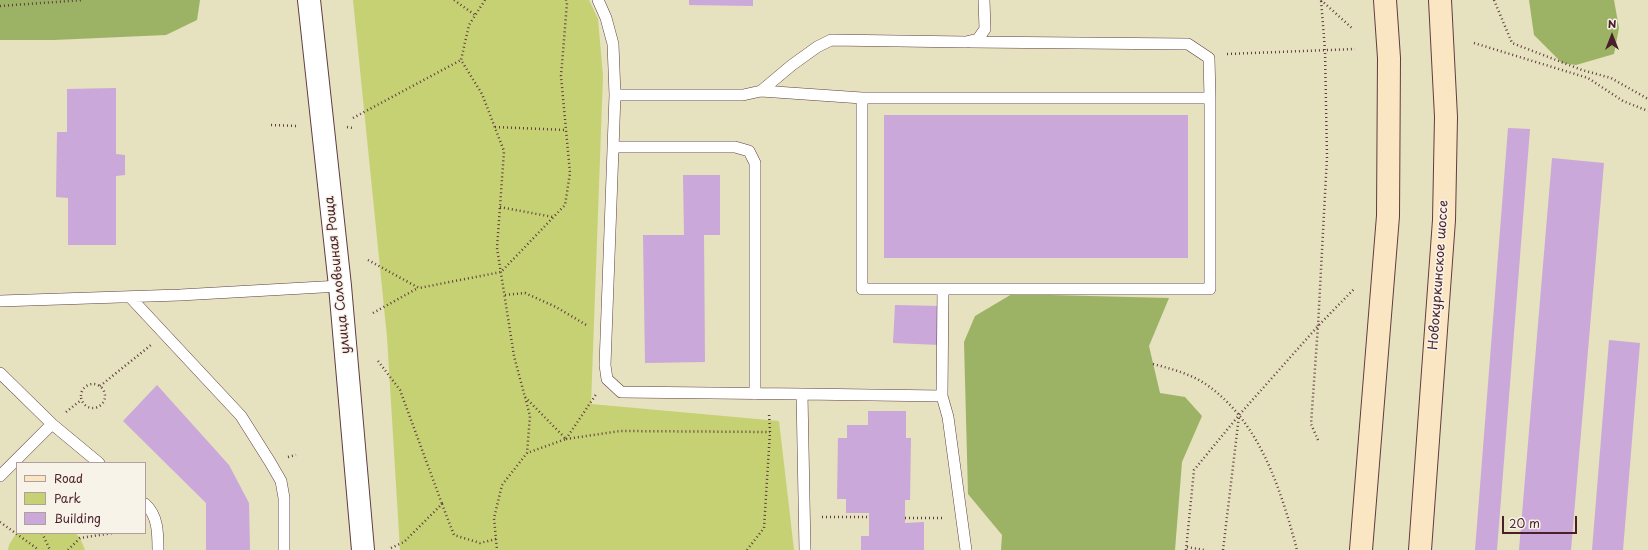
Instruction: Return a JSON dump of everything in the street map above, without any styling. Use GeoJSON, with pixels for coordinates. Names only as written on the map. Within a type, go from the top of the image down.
{"type":"FeatureCollection","features":[{"type":"Feature","properties":{"kind":"main road"},"geometry":{"type":"LineString","coordinates":[[1361,550],[1368,447],[1375,384],[1388,216],[1389,58],[1385,0]]}},
{"type":"Feature","properties":{"kind":"main road","name":"Новокуркинское шоссе"},"geometry":{"type":"LineString","coordinates":[[1420,550],[1444,220],[1446,117],[1440,0]]}},
{"type":"Feature","properties":{"kind":"main road"},"geometry":{"type":"LineString","coordinates":[[1348,550],[1368,447]]}},
{"type":"Feature","properties":{"kind":"street","name":"улица Соловьиная Роща"},"geometry":{"type":"LineString","coordinates":[[309,0],[340,286],[363,550]]}},
{"type":"Feature","properties":{"kind":"lane"},"geometry":{"type":"LineString","coordinates":[[598,0],[606,18],[613,44],[615,95],[605,365],[607,379],[621,392],[942,396]]}},
{"type":"Feature","properties":{"kind":"lane"},"geometry":{"type":"LineString","coordinates":[[966,42],[978,39],[985,29],[984,0]]}},
{"type":"Feature","properties":{"kind":"lane"},"geometry":{"type":"LineString","coordinates":[[761,91],[792,65],[817,47],[831,40],[1188,44],[1209,58],[1210,289],[862,289],[862,98]]}},
{"type":"Feature","properties":{"kind":"lane"},"geometry":{"type":"LineString","coordinates":[[615,95],[743,96],[761,91],[862,98],[1210,98]]}},
{"type":"Feature","properties":{"kind":"lane"},"geometry":{"type":"LineString","coordinates":[[613,147],[735,147],[749,151],[755,163],[755,394]]}},
{"type":"Feature","properties":{"kind":"lane"},"geometry":{"type":"LineString","coordinates":[[0,301],[180,296],[340,286]]}},
{"type":"Feature","properties":{"kind":"lane"},"geometry":{"type":"LineString","coordinates":[[943,289],[942,396],[948,417],[966,550]]}},
{"type":"Feature","properties":{"kind":"lane"},"geometry":{"type":"LineString","coordinates":[[130,297],[241,416],[272,465],[281,481],[284,498],[284,550]]}},
{"type":"Feature","properties":{"kind":"lane"},"geometry":{"type":"LineString","coordinates":[[0,373],[52,424],[98,462]]}},
{"type":"Feature","properties":{"kind":"lane"},"geometry":{"type":"LineString","coordinates":[[802,394],[805,550]]}},
{"type":"Feature","properties":{"kind":"lane"},"geometry":{"type":"LineString","coordinates":[[0,476],[52,424]]}},
{"type":"Feature","properties":{"kind":"lane"},"geometry":{"type":"LineString","coordinates":[[146,505],[152,510],[158,533],[158,550]]}},
{"type":"Feature","properties":{"kind":"path"},"geometry":{"type":"LineString","coordinates":[[0,6],[83,0]]}},
{"type":"Feature","properties":{"kind":"path"},"geometry":{"type":"LineString","coordinates":[[454,0],[476,15]]}},
{"type":"Feature","properties":{"kind":"path"},"geometry":{"type":"LineString","coordinates":[[485,0],[469,25],[460,60],[482,94],[504,151],[497,248],[514,356],[530,416],[527,453]]}},
{"type":"Feature","properties":{"kind":"path"},"geometry":{"type":"LineString","coordinates":[[373,313],[419,288],[501,272],[565,205],[570,172],[561,76],[566,0]]}},
{"type":"Feature","properties":{"kind":"path"},"geometry":{"type":"LineString","coordinates":[[1321,0],[1353,29]]}},
{"type":"Feature","properties":{"kind":"path"},"geometry":{"type":"LineString","coordinates":[[1318,440],[1311,424],[1327,157],[1325,50],[1321,0]]}},
{"type":"Feature","properties":{"kind":"path"},"geometry":{"type":"LineString","coordinates":[[1494,0],[1512,43],[1582,70],[1611,78],[1648,99]]}},
{"type":"Feature","properties":{"kind":"path"},"geometry":{"type":"LineString","coordinates":[[1474,43],[1588,78],[1623,101],[1648,111]]}},
{"type":"Feature","properties":{"kind":"path"},"geometry":{"type":"LineString","coordinates":[[1209,58],[1220,54],[1355,49]]}},
{"type":"Feature","properties":{"kind":"path"},"geometry":{"type":"LineString","coordinates":[[352,118],[460,60]]}},
{"type":"Feature","properties":{"kind":"path"},"geometry":{"type":"LineString","coordinates":[[495,127],[566,130]]}},
{"type":"Feature","properties":{"kind":"path"},"geometry":{"type":"LineString","coordinates":[[500,207],[553,217]]}},
{"type":"Feature","properties":{"kind":"path"},"geometry":{"type":"LineString","coordinates":[[368,260],[419,288]]}},
{"type":"Feature","properties":{"kind":"path"},"geometry":{"type":"LineString","coordinates":[[1204,550],[1187,548],[1194,470],[1240,414],[1318,326],[1355,288]]}},
{"type":"Feature","properties":{"kind":"path"},"geometry":{"type":"LineString","coordinates":[[504,295],[525,293],[556,307],[606,337]]}},
{"type":"Feature","properties":{"kind":"path"},"geometry":{"type":"LineString","coordinates":[[100,386],[164,333]]}},
{"type":"Feature","properties":{"kind":"path"},"geometry":{"type":"LineString","coordinates":[[378,361],[400,390],[454,535],[480,543],[496,539]]}},
{"type":"Feature","properties":{"kind":"path"},"geometry":{"type":"LineString","coordinates":[[1153,364],[1178,370],[1207,385],[1240,414],[1255,438],[1276,483],[1287,514],[1297,550]]}},
{"type":"Feature","properties":{"kind":"path"},"geometry":{"type":"LineString","coordinates":[[566,439],[607,379]]}},
{"type":"Feature","properties":{"kind":"path"},"geometry":{"type":"LineString","coordinates":[[93,384],[100,386],[105,393],[105,400],[100,407],[93,409],[85,407],[81,400],[81,393],[85,386],[93,384]]}},
{"type":"Feature","properties":{"kind":"path"},"geometry":{"type":"LineString","coordinates":[[747,550],[764,528],[770,432],[769,394]]}},
{"type":"Feature","properties":{"kind":"path"},"geometry":{"type":"LineString","coordinates":[[525,396],[566,439]]}},
{"type":"Feature","properties":{"kind":"path"},"geometry":{"type":"LineString","coordinates":[[1223,550],[1240,414]]}},
{"type":"Feature","properties":{"kind":"path"},"geometry":{"type":"LineString","coordinates":[[497,550],[494,518],[502,485],[527,453],[566,439],[620,431],[770,432]]}},
{"type":"Feature","properties":{"kind":"path"},"geometry":{"type":"LineString","coordinates":[[391,548],[404,542],[442,504]]}},
{"type":"Feature","properties":{"kind":"path"},"geometry":{"type":"LineString","coordinates":[[804,517],[869,517]]}},
{"type":"Feature","properties":{"kind":"path"},"geometry":{"type":"LineString","coordinates":[[905,518],[962,518]]}},
{"type":"Feature","properties":{"kind":"path"},"geometry":{"type":"LineString","coordinates":[[0,522],[16,533]]}},
{"type":"Feature","properties":{"kind":"path"},"geometry":{"type":"LineString","coordinates":[[17,534],[39,550]]}},
{"type":"Feature","properties":{"kind":"path"},"geometry":{"type":"LineString","coordinates":[[42,534],[50,550]]}},
{"type":"Feature","properties":{"kind":"path"},"geometry":{"type":"LineString","coordinates":[[68,550],[80,538],[106,534]]}},
{"type":"Feature","properties":{"kind":"green space"},"geometry":{"type":"Polygon","coordinates":[[[0,0],[200,0],[197,20],[166,35],[54,40],[0,40],[0,0]]]}},
{"type":"Feature","properties":{"kind":"green space"},"geometry":{"type":"Polygon","coordinates":[[[353,0],[589,0],[598,19],[603,76],[591,404],[779,421],[794,550],[400,550],[387,337],[353,0]]]}},
{"type":"Feature","properties":{"kind":"green space"},"geometry":{"type":"Polygon","coordinates":[[[1529,0],[1614,0],[1619,28],[1614,54],[1576,65],[1562,63],[1534,35],[1529,0]]]}},
{"type":"Feature","properties":{"kind":"green space"},"geometry":{"type":"Polygon","coordinates":[[[1012,294],[1169,298],[1149,346],[1160,393],[1185,397],[1202,416],[1182,462],[1175,550],[1001,550],[1002,535],[968,494],[964,342],[975,316],[1012,294]]]}},
{"type":"Feature","properties":{"kind":"green space"},"geometry":{"type":"Polygon","coordinates":[[[16,534],[76,534],[80,538],[85,550],[8,550],[9,545],[16,534]]]}},
{"type":"Feature","properties":{"kind":"building"},"geometry":{"type":"Polygon","coordinates":[[[689,0],[753,0],[753,6],[689,5],[689,0]]]}},
{"type":"Feature","properties":{"kind":"building"},"geometry":{"type":"Polygon","coordinates":[[[116,88],[116,154],[125,155],[125,175],[116,176],[116,245],[68,245],[68,198],[56,197],[57,132],[67,132],[67,89],[116,88]]]}},
{"type":"Feature","properties":{"kind":"building"},"geometry":{"type":"Polygon","coordinates":[[[884,115],[1188,115],[1188,258],[884,258],[884,115]]]}},
{"type":"Feature","properties":{"kind":"building"},"geometry":{"type":"Polygon","coordinates":[[[1508,128],[1530,129],[1497,550],[1475,550],[1508,128]]]}},
{"type":"Feature","properties":{"kind":"building"},"geometry":{"type":"Polygon","coordinates":[[[1552,158],[1604,163],[1571,550],[1519,550],[1552,158]]]}},
{"type":"Feature","properties":{"kind":"building"},"geometry":{"type":"Polygon","coordinates":[[[683,175],[720,175],[720,235],[704,235],[705,362],[645,363],[643,235],[684,235],[683,175]]]}},
{"type":"Feature","properties":{"kind":"building"},"geometry":{"type":"Polygon","coordinates":[[[895,305],[941,306],[940,345],[893,343],[895,305]]]}},
{"type":"Feature","properties":{"kind":"building"},"geometry":{"type":"Polygon","coordinates":[[[1609,340],[1640,343],[1623,550],[1592,550],[1609,340]]]}},
{"type":"Feature","properties":{"kind":"building"},"geometry":{"type":"Polygon","coordinates":[[[157,385],[229,465],[249,503],[250,550],[206,550],[206,503],[123,421],[157,385]]]}},
{"type":"Feature","properties":{"kind":"building"},"geometry":{"type":"Polygon","coordinates":[[[868,411],[906,411],[906,438],[911,438],[910,500],[905,500],[905,523],[924,522],[924,550],[861,550],[861,536],[869,536],[869,513],[846,513],[846,499],[837,499],[838,438],[847,438],[847,425],[868,425],[868,411]]]}}]}
